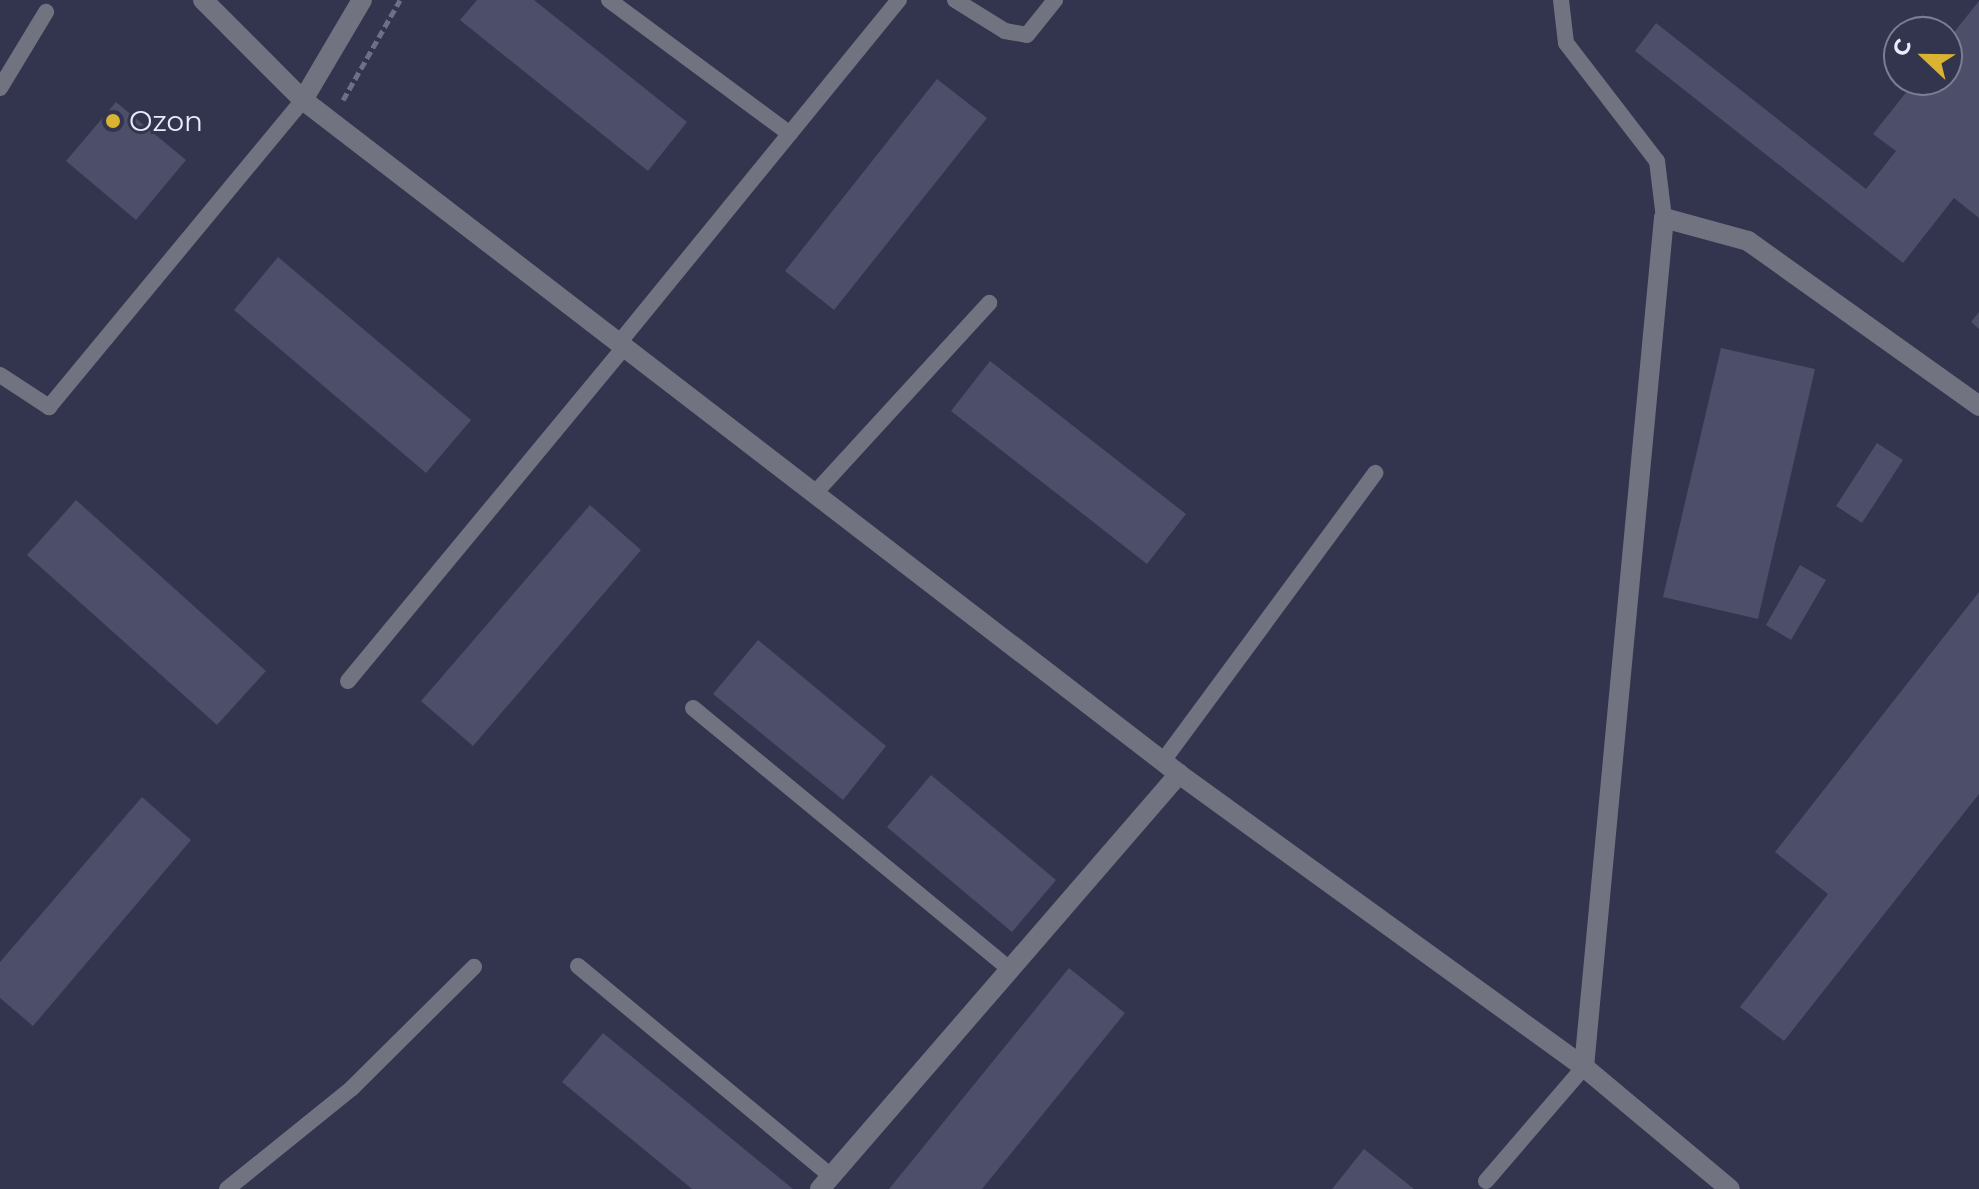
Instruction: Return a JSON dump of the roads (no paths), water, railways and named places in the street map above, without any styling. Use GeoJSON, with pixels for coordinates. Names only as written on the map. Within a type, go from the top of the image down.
{"type":"FeatureCollection","features":[{"type":"Feature","properties":{"kind":"street"},"geometry":{"type":"LineString","coordinates":[[203,0],[303,100],[1171,768],[1584,1067],[1730,1189]]}},
{"type":"Feature","properties":{"kind":"street"},"geometry":{"type":"LineString","coordinates":[[303,100],[362,0]]}},
{"type":"Feature","properties":{"kind":"street"},"geometry":{"type":"LineString","coordinates":[[1584,1067],[1664,218],[1748,241],[1979,406]]}},
{"type":"Feature","properties":{"kind":"street"},"geometry":{"type":"LineString","coordinates":[[825,1182],[1011,970],[1171,768]]}},
{"type":"Feature","properties":{"kind":"lane"},"geometry":{"type":"LineString","coordinates":[[609,0],[790,134]]}},
{"type":"Feature","properties":{"kind":"lane"},"geometry":{"type":"LineString","coordinates":[[348,681],[899,0]]}},
{"type":"Feature","properties":{"kind":"lane"},"geometry":{"type":"LineString","coordinates":[[955,0],[1005,31],[1027,35],[1055,0]]}},
{"type":"Feature","properties":{"kind":"lane"},"geometry":{"type":"LineString","coordinates":[[1561,0],[1566,43],[1657,161],[1664,218]]}},
{"type":"Feature","properties":{"kind":"lane"},"geometry":{"type":"LineString","coordinates":[[0,88],[46,12]]}},
{"type":"Feature","properties":{"kind":"lane"},"geometry":{"type":"LineString","coordinates":[[0,375],[49,407],[303,100]]}},
{"type":"Feature","properties":{"kind":"lane"},"geometry":{"type":"LineString","coordinates":[[815,493],[989,303]]}},
{"type":"Feature","properties":{"kind":"lane"},"geometry":{"type":"LineString","coordinates":[[1171,768],[1375,473]]}},
{"type":"Feature","properties":{"kind":"lane"},"geometry":{"type":"LineString","coordinates":[[693,708],[1011,970]]}},
{"type":"Feature","properties":{"kind":"lane"},"geometry":{"type":"LineString","coordinates":[[578,966],[825,1182]]}},
{"type":"Feature","properties":{"kind":"lane"},"geometry":{"type":"LineString","coordinates":[[227,1189],[352,1088],[474,967]]}},
{"type":"Feature","properties":{"kind":"lane"},"geometry":{"type":"LineString","coordinates":[[1486,1181],[1584,1067]]}},
{"type":"Feature","properties":{"kind":"place","name":"Ozon"},"geometry":{"type":"Point","coordinates":[113,121]}}]}
